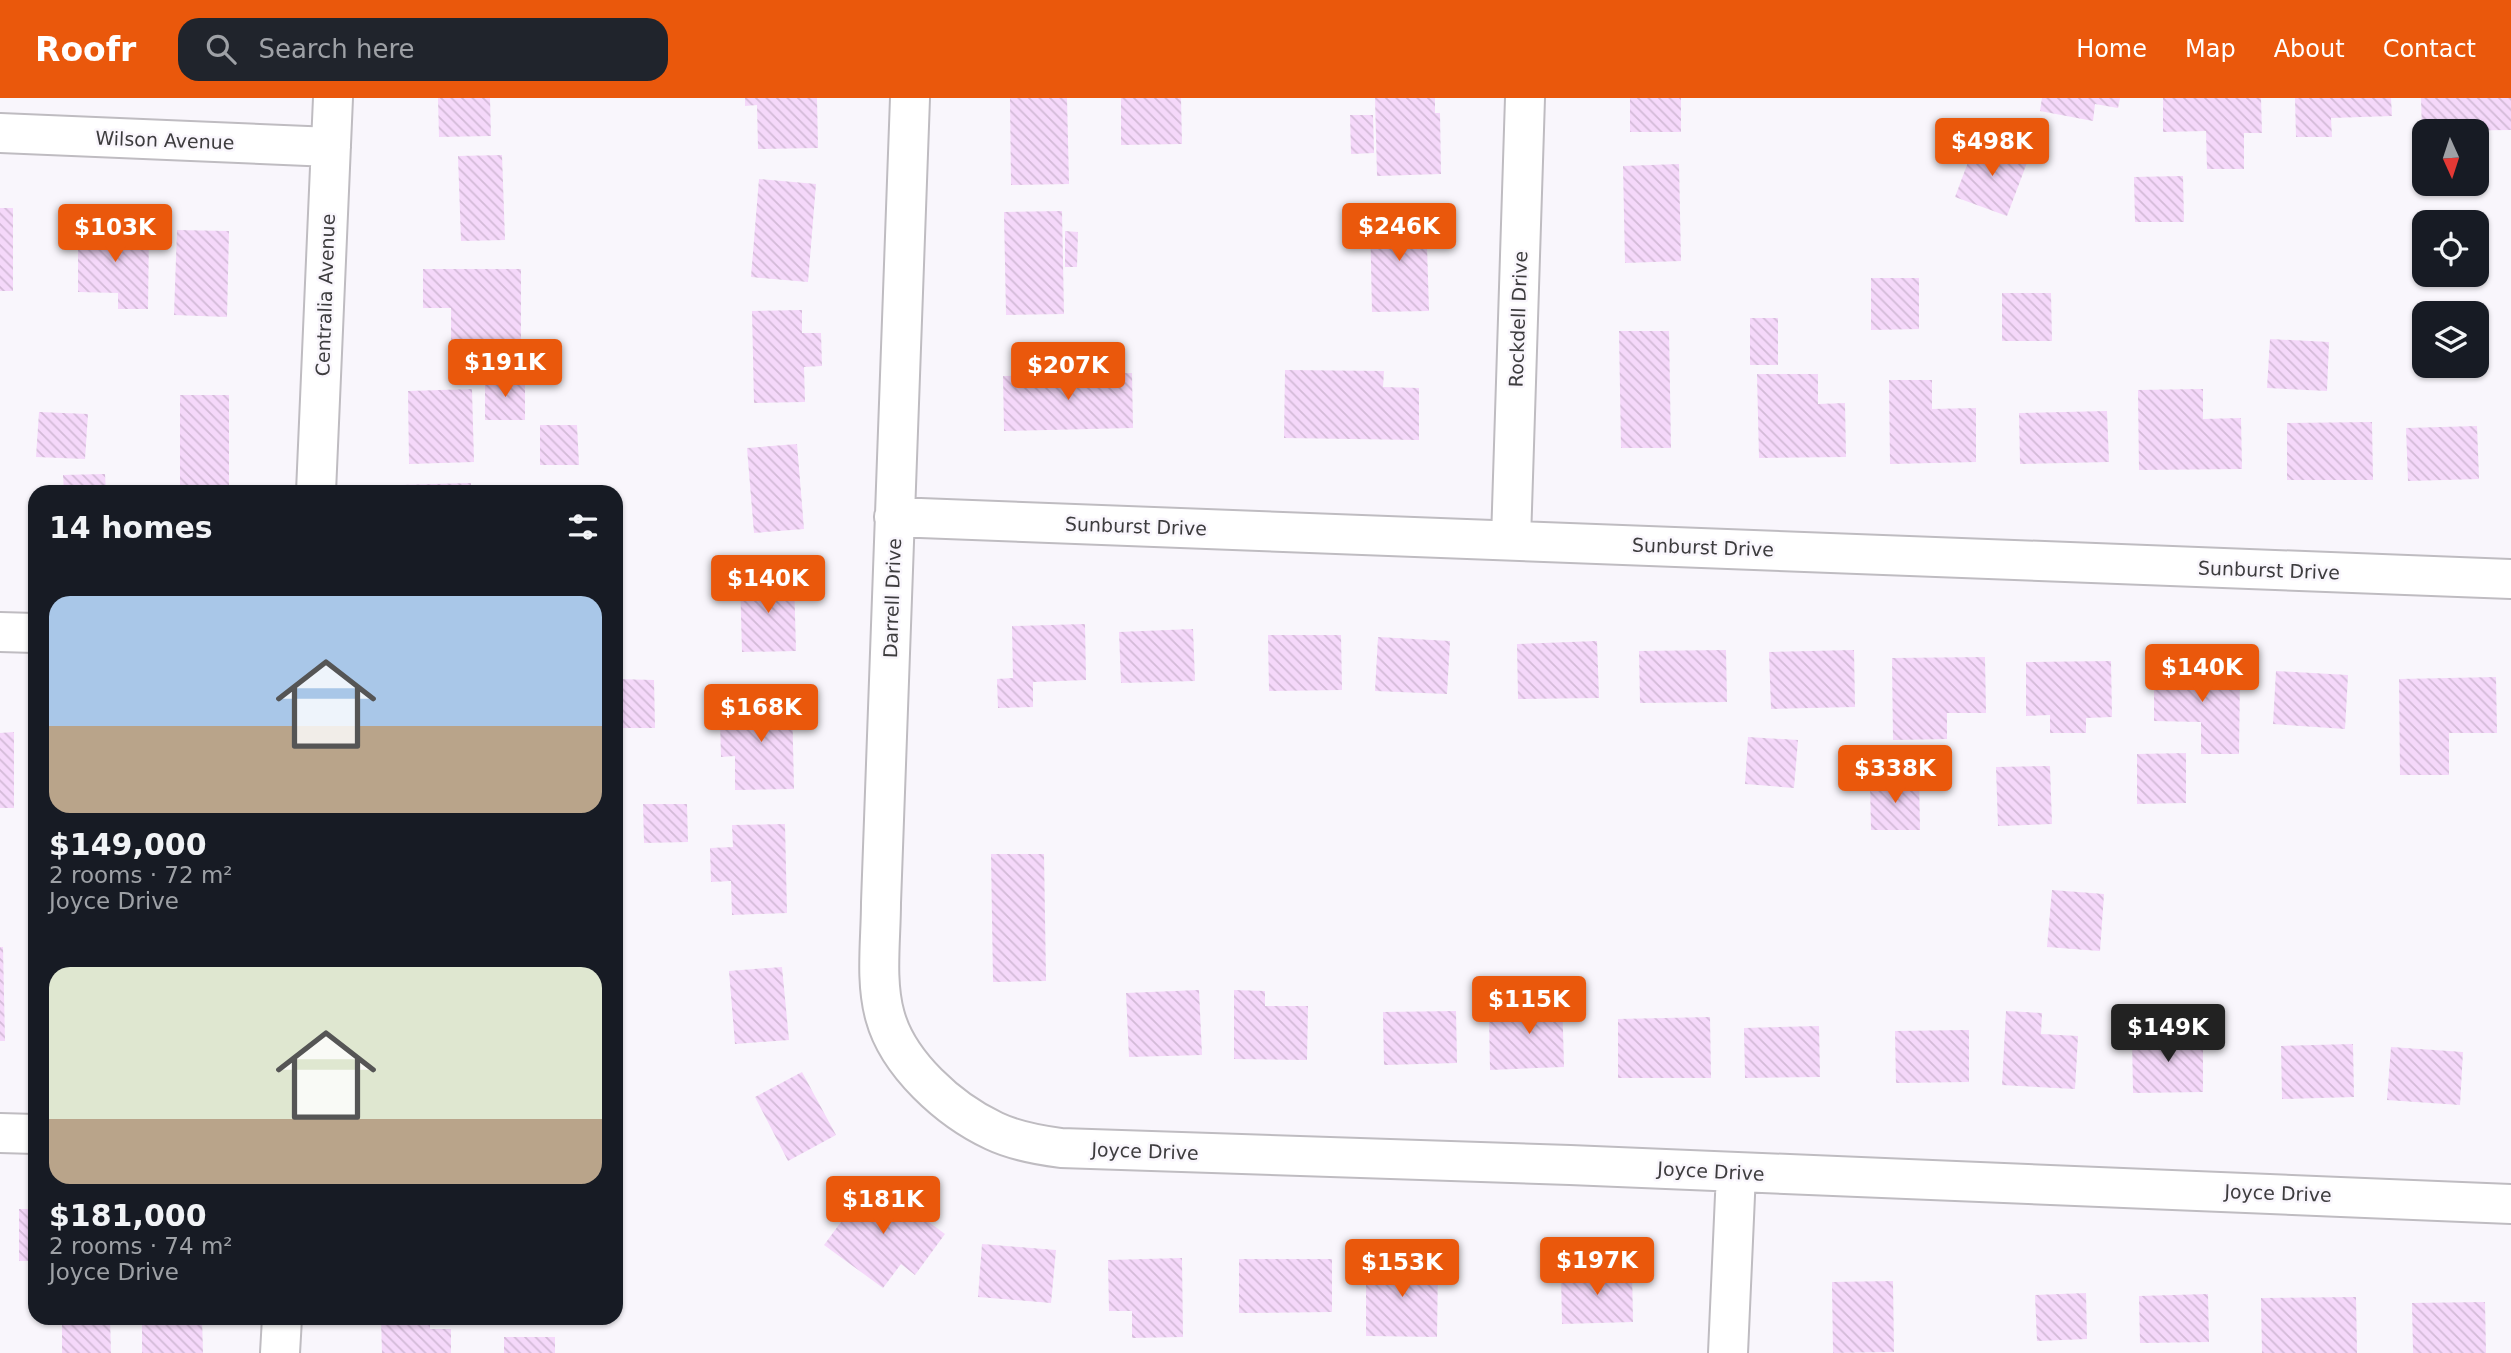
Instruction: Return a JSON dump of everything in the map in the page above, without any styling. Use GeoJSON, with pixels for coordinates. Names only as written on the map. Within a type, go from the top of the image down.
{"type":"FeatureCollection","features":[{"type":"Feature","properties":{"kind":"street","name":"Centralia Avenue"},"geometry":{"type":"LineString","coordinates":[[316,485],[333,98]]}},
{"type":"Feature","properties":{"kind":"street","name":"Darrell Drive"},"geometry":{"type":"LineString","coordinates":[[910,98],[904,333],[894,517],[881,903],[881,994],[893,1036],[929,1084]]}},
{"type":"Feature","properties":{"kind":"street","name":"Rockdell Drive"},"geometry":{"type":"LineString","coordinates":[[1511,540],[1525,98]]}},
{"type":"Feature","properties":{"kind":"street","name":"Wilson Avenue"},"geometry":{"type":"LineString","coordinates":[[0,133],[331,147]]}},
{"type":"Feature","properties":{"kind":"street","name":"Sunburst Drive"},"geometry":{"type":"LineString","coordinates":[[894,517],[2511,579]]}},
{"type":"Feature","properties":{"kind":"street"},"geometry":{"type":"LineString","coordinates":[[0,632],[28,633]]}},
{"type":"Feature","properties":{"kind":"street","name":"Joyce Drive"},"geometry":{"type":"LineString","coordinates":[[929,1084],[968,1116],[994,1131],[1024,1142],[1061,1148],[2511,1204]]}},
{"type":"Feature","properties":{"kind":"street"},"geometry":{"type":"LineString","coordinates":[[0,1133],[28,1134]]}},
{"type":"Feature","properties":{"kind":"street"},"geometry":{"type":"LineString","coordinates":[[1728,1353],[1736,1172]]}},
{"type":"Feature","properties":{"kind":"street"},"geometry":{"type":"LineString","coordinates":[[280,1353],[282,1325]]}},
{"type":"Feature","properties":{"kind":"building"},"geometry":{"type":"Polygon","coordinates":[[[438,98],[490,98],[491,136],[439,137],[438,98]]]}},
{"type":"Feature","properties":{"kind":"building"},"geometry":{"type":"Polygon","coordinates":[[[745,98],[817,98],[818,148],[758,149],[757,105],[745,106],[745,98]]]}},
{"type":"Feature","properties":{"kind":"building"},"geometry":{"type":"Polygon","coordinates":[[[1010,98],[1067,98],[1069,184],[1011,185],[1010,98]]]}},
{"type":"Feature","properties":{"kind":"building"},"geometry":{"type":"Polygon","coordinates":[[[1121,98],[1181,98],[1182,144],[1121,145],[1121,98]]]}},
{"type":"Feature","properties":{"kind":"building"},"geometry":{"type":"Polygon","coordinates":[[[1375,98],[1435,98],[1435,113],[1440,113],[1441,174],[1377,176],[1375,98]]]}},
{"type":"Feature","properties":{"kind":"building"},"geometry":{"type":"Polygon","coordinates":[[[1630,98],[1681,98],[1681,132],[1630,132],[1630,98]]]}},
{"type":"Feature","properties":{"kind":"building"},"geometry":{"type":"Polygon","coordinates":[[[2042,98],[2120,98],[2118,108],[2095,104],[2093,121],[2040,111],[2042,98]]]}},
{"type":"Feature","properties":{"kind":"building"},"geometry":{"type":"Polygon","coordinates":[[[2163,98],[2261,98],[2262,133],[2244,133],[2244,169],[2207,169],[2206,131],[2163,132],[2163,98]]]}},
{"type":"Feature","properties":{"kind":"building"},"geometry":{"type":"Polygon","coordinates":[[[2295,98],[2391,98],[2392,116],[2331,118],[2332,137],[2296,137],[2295,98]]]}},
{"type":"Feature","properties":{"kind":"building"},"geometry":{"type":"Polygon","coordinates":[[[2421,98],[2511,98],[2511,130],[2489,130],[2489,119],[2422,119],[2421,98]]]}},
{"type":"Feature","properties":{"kind":"building"},"geometry":{"type":"Polygon","coordinates":[[[1350,115],[1373,115],[1374,153],[1351,154],[1350,115]]]}},
{"type":"Feature","properties":{"kind":"building"},"geometry":{"type":"Polygon","coordinates":[[[1976,141],[2028,160],[2007,216],[1955,197],[1976,141]]]}},
{"type":"Feature","properties":{"kind":"building"},"geometry":{"type":"Polygon","coordinates":[[[502,155],[505,240],[461,241],[458,156],[502,155]]]}},
{"type":"Feature","properties":{"kind":"building"},"geometry":{"type":"Polygon","coordinates":[[[1679,164],[1681,261],[1625,263],[1623,166],[1679,164]]]}},
{"type":"Feature","properties":{"kind":"building"},"geometry":{"type":"Polygon","coordinates":[[[2183,176],[2184,222],[2135,222],[2134,177],[2183,176]]]}},
{"type":"Feature","properties":{"kind":"building"},"geometry":{"type":"Polygon","coordinates":[[[759,179],[816,184],[808,282],[751,277],[759,179]]]}},
{"type":"Feature","properties":{"kind":"building"},"geometry":{"type":"Polygon","coordinates":[[[0,208],[13,208],[13,291],[0,291],[0,208]]]}},
{"type":"Feature","properties":{"kind":"building"},"geometry":{"type":"Polygon","coordinates":[[[1062,211],[1064,314],[1006,315],[1004,212],[1062,211]]]}},
{"type":"Feature","properties":{"kind":"building"},"geometry":{"type":"Polygon","coordinates":[[[1426,213],[1429,311],[1372,312],[1370,215],[1426,213]]]}},
{"type":"Feature","properties":{"kind":"building"},"geometry":{"type":"Polygon","coordinates":[[[78,228],[149,229],[148,309],[118,309],[118,293],[78,292],[78,228]]]}},
{"type":"Feature","properties":{"kind":"building"},"geometry":{"type":"Polygon","coordinates":[[[177,230],[229,231],[227,317],[174,315],[177,230]]]}},
{"type":"Feature","properties":{"kind":"building"},"geometry":{"type":"Polygon","coordinates":[[[1065,231],[1078,232],[1077,267],[1065,267],[1065,231]]]}},
{"type":"Feature","properties":{"kind":"building"},"geometry":{"type":"Polygon","coordinates":[[[423,269],[521,269],[521,350],[451,350],[451,308],[423,308],[423,269]]]}},
{"type":"Feature","properties":{"kind":"building"},"geometry":{"type":"Polygon","coordinates":[[[1871,278],[1919,278],[1919,329],[1871,330],[1871,278]]]}},
{"type":"Feature","properties":{"kind":"building"},"geometry":{"type":"Polygon","coordinates":[[[2002,293],[2051,293],[2052,341],[2002,341],[2002,293]]]}},
{"type":"Feature","properties":{"kind":"building"},"geometry":{"type":"Polygon","coordinates":[[[802,310],[802,333],[821,333],[822,366],[804,367],[805,402],[754,403],[752,311],[802,310]]]}},
{"type":"Feature","properties":{"kind":"building"},"geometry":{"type":"Polygon","coordinates":[[[1750,318],[1778,318],[1778,365],[1750,365],[1750,318]]]}},
{"type":"Feature","properties":{"kind":"building"},"geometry":{"type":"Polygon","coordinates":[[[1619,331],[1669,331],[1671,448],[1621,448],[1619,331]]]}},
{"type":"Feature","properties":{"kind":"building"},"geometry":{"type":"Polygon","coordinates":[[[2270,339],[2329,342],[2327,391],[2267,388],[2270,339]]]}},
{"type":"Feature","properties":{"kind":"building"},"geometry":{"type":"Polygon","coordinates":[[[1285,370],[1384,371],[1383,387],[1419,388],[1419,440],[1284,438],[1285,370]]]}},
{"type":"Feature","properties":{"kind":"building"},"geometry":{"type":"Polygon","coordinates":[[[1132,373],[1133,428],[1004,431],[1003,376],[1132,373]]]}},
{"type":"Feature","properties":{"kind":"building"},"geometry":{"type":"Polygon","coordinates":[[[1757,374],[1818,374],[1818,404],[1845,403],[1846,457],[1759,458],[1757,374]]]}},
{"type":"Feature","properties":{"kind":"building"},"geometry":{"type":"Polygon","coordinates":[[[485,379],[525,379],[525,420],[485,420],[485,379]]]}},
{"type":"Feature","properties":{"kind":"building"},"geometry":{"type":"Polygon","coordinates":[[[1889,380],[1932,380],[1932,409],[1976,408],[1976,462],[1890,464],[1889,380]]]}},
{"type":"Feature","properties":{"kind":"building"},"geometry":{"type":"Polygon","coordinates":[[[472,389],[474,462],[409,464],[408,391],[472,389]]]}},
{"type":"Feature","properties":{"kind":"building"},"geometry":{"type":"Polygon","coordinates":[[[2203,389],[2203,419],[2241,418],[2242,469],[2139,470],[2138,390],[2203,389]]]}},
{"type":"Feature","properties":{"kind":"building"},"geometry":{"type":"Polygon","coordinates":[[[180,395],[229,395],[229,485],[180,485],[180,395]]]}},
{"type":"Feature","properties":{"kind":"building"},"geometry":{"type":"Polygon","coordinates":[[[2107,411],[2109,462],[2020,464],[2019,413],[2107,411]]]}},
{"type":"Feature","properties":{"kind":"building"},"geometry":{"type":"Polygon","coordinates":[[[39,412],[88,414],[85,459],[36,457],[39,412]]]}},
{"type":"Feature","properties":{"kind":"building"},"geometry":{"type":"Polygon","coordinates":[[[2372,422],[2373,480],[2287,480],[2287,423],[2372,422]]]}},
{"type":"Feature","properties":{"kind":"building"},"geometry":{"type":"Polygon","coordinates":[[[540,425],[577,425],[579,465],[540,465],[540,425]]]}},
{"type":"Feature","properties":{"kind":"building"},"geometry":{"type":"Polygon","coordinates":[[[2477,426],[2479,479],[2408,481],[2406,428],[2477,426]]]}},
{"type":"Feature","properties":{"kind":"building"},"geometry":{"type":"Polygon","coordinates":[[[797,444],[804,529],[754,533],[747,448],[797,444]]]}},
{"type":"Feature","properties":{"kind":"building"},"geometry":{"type":"Polygon","coordinates":[[[105,474],[106,485],[64,485],[63,475],[105,474]]]}},
{"type":"Feature","properties":{"kind":"building"},"geometry":{"type":"Polygon","coordinates":[[[471,483],[471,485],[399,485],[471,483]]]}},
{"type":"Feature","properties":{"kind":"building"},"geometry":{"type":"Polygon","coordinates":[[[740,579],[794,579],[796,651],[742,652],[740,579]]]}},
{"type":"Feature","properties":{"kind":"building"},"geometry":{"type":"Polygon","coordinates":[[[1085,624],[1086,680],[1033,682],[1033,707],[998,708],[997,679],[1013,678],[1012,626],[1085,624]]]}},
{"type":"Feature","properties":{"kind":"building"},"geometry":{"type":"Polygon","coordinates":[[[1193,629],[1195,681],[1121,683],[1119,632],[1193,629]]]}},
{"type":"Feature","properties":{"kind":"building"},"geometry":{"type":"Polygon","coordinates":[[[1268,635],[1341,635],[1342,690],[1269,691],[1268,635]]]}},
{"type":"Feature","properties":{"kind":"building"},"geometry":{"type":"Polygon","coordinates":[[[1378,637],[1450,641],[1447,694],[1375,691],[1378,637]]]}},
{"type":"Feature","properties":{"kind":"building"},"geometry":{"type":"Polygon","coordinates":[[[1597,641],[1599,698],[1518,699],[1517,644],[1597,641]]]}},
{"type":"Feature","properties":{"kind":"building"},"geometry":{"type":"Polygon","coordinates":[[[1726,650],[1727,702],[1640,703],[1639,651],[1726,650]]]}},
{"type":"Feature","properties":{"kind":"building"},"geometry":{"type":"Polygon","coordinates":[[[1854,650],[1855,707],[1771,709],[1769,652],[1854,650]]]}},
{"type":"Feature","properties":{"kind":"building"},"geometry":{"type":"Polygon","coordinates":[[[1985,657],[1986,713],[1947,713],[1947,739],[1893,740],[1892,658],[1985,657]]]}},
{"type":"Feature","properties":{"kind":"building"},"geometry":{"type":"Polygon","coordinates":[[[2111,661],[2112,717],[2086,718],[2086,733],[2050,733],[2050,715],[2026,716],[2026,662],[2111,661]]]}},
{"type":"Feature","properties":{"kind":"building"},"geometry":{"type":"Polygon","coordinates":[[[2154,668],[2240,668],[2239,754],[2201,754],[2201,722],[2154,721],[2154,668]]]}},
{"type":"Feature","properties":{"kind":"building"},"geometry":{"type":"Polygon","coordinates":[[[2276,671],[2348,675],[2345,729],[2273,724],[2276,671]]]}},
{"type":"Feature","properties":{"kind":"building"},"geometry":{"type":"Polygon","coordinates":[[[2496,677],[2497,733],[2449,733],[2449,775],[2400,775],[2399,679],[2496,677]]]}},
{"type":"Feature","properties":{"kind":"building"},"geometry":{"type":"Polygon","coordinates":[[[623,679],[654,680],[655,728],[623,728],[623,679]]]}},
{"type":"Feature","properties":{"kind":"building"},"geometry":{"type":"Polygon","coordinates":[[[792,699],[794,789],[735,790],[735,756],[721,757],[720,720],[738,719],[737,700],[792,699]]]}},
{"type":"Feature","properties":{"kind":"building"},"geometry":{"type":"Polygon","coordinates":[[[14,732],[14,808],[0,808],[0,733],[14,732]]]}},
{"type":"Feature","properties":{"kind":"building"},"geometry":{"type":"Polygon","coordinates":[[[1748,737],[1798,740],[1794,788],[1745,784],[1748,737]]]}},
{"type":"Feature","properties":{"kind":"building"},"geometry":{"type":"Polygon","coordinates":[[[2186,753],[2186,803],[2137,804],[2137,754],[2186,753]]]}},
{"type":"Feature","properties":{"kind":"building"},"geometry":{"type":"Polygon","coordinates":[[[2050,766],[2052,824],[1998,826],[1996,767],[2050,766]]]}},
{"type":"Feature","properties":{"kind":"building"},"geometry":{"type":"Polygon","coordinates":[[[1919,779],[1920,830],[1871,830],[1870,780],[1919,779]]]}},
{"type":"Feature","properties":{"kind":"building"},"geometry":{"type":"Polygon","coordinates":[[[643,804],[687,804],[688,842],[644,843],[643,804]]]}},
{"type":"Feature","properties":{"kind":"building"},"geometry":{"type":"Polygon","coordinates":[[[785,824],[787,913],[732,915],[731,881],[711,882],[710,848],[733,847],[732,825],[785,824]]]}},
{"type":"Feature","properties":{"kind":"building"},"geometry":{"type":"Polygon","coordinates":[[[991,854],[1044,854],[1046,981],[993,982],[991,854]]]}},
{"type":"Feature","properties":{"kind":"building"},"geometry":{"type":"Polygon","coordinates":[[[2052,890],[2104,894],[2100,951],[2047,947],[2052,890]]]}},
{"type":"Feature","properties":{"kind":"building"},"geometry":{"type":"Polygon","coordinates":[[[0,947],[3,947],[5,1041],[0,1041],[0,947]]]}},
{"type":"Feature","properties":{"kind":"building"},"geometry":{"type":"Polygon","coordinates":[[[782,967],[789,1040],[735,1044],[729,971],[782,967]]]}},
{"type":"Feature","properties":{"kind":"building"},"geometry":{"type":"Polygon","coordinates":[[[1199,990],[1202,1055],[1129,1057],[1126,993],[1199,990]]]}},
{"type":"Feature","properties":{"kind":"building"},"geometry":{"type":"Polygon","coordinates":[[[1234,990],[1265,991],[1265,1006],[1308,1006],[1307,1060],[1234,1059],[1234,990]]]}},
{"type":"Feature","properties":{"kind":"building"},"geometry":{"type":"Polygon","coordinates":[[[1562,994],[1564,1067],[1490,1070],[1489,1016],[1530,1014],[1529,995],[1562,994]]]}},
{"type":"Feature","properties":{"kind":"building"},"geometry":{"type":"Polygon","coordinates":[[[1527,1001],[1527,1012],[1502,1012],[1501,1002],[1527,1001]]]}},
{"type":"Feature","properties":{"kind":"building"},"geometry":{"type":"Polygon","coordinates":[[[1456,1011],[1457,1063],[1384,1065],[1383,1012],[1456,1011]]]}},
{"type":"Feature","properties":{"kind":"building"},"geometry":{"type":"Polygon","coordinates":[[[2006,1011],[2042,1013],[2041,1034],[2078,1036],[2075,1089],[2002,1085],[2006,1011]]]}},
{"type":"Feature","properties":{"kind":"building"},"geometry":{"type":"Polygon","coordinates":[[[1710,1017],[1711,1078],[1618,1078],[1618,1019],[1710,1017]]]}},
{"type":"Feature","properties":{"kind":"building"},"geometry":{"type":"Polygon","coordinates":[[[1819,1026],[1820,1077],[1745,1078],[1744,1028],[1819,1026]]]}},
{"type":"Feature","properties":{"kind":"building"},"geometry":{"type":"Polygon","coordinates":[[[1969,1030],[1969,1082],[1896,1083],[1895,1031],[1969,1030]]]}},
{"type":"Feature","properties":{"kind":"building"},"geometry":{"type":"Polygon","coordinates":[[[2132,1036],[2203,1036],[2203,1092],[2133,1093],[2132,1036]]]}},
{"type":"Feature","properties":{"kind":"building"},"geometry":{"type":"Polygon","coordinates":[[[2353,1044],[2354,1097],[2282,1099],[2281,1046],[2353,1044]]]}},
{"type":"Feature","properties":{"kind":"building"},"geometry":{"type":"Polygon","coordinates":[[[2391,1047],[2463,1052],[2460,1105],[2387,1100],[2391,1047]]]}},
{"type":"Feature","properties":{"kind":"building"},"geometry":{"type":"Polygon","coordinates":[[[802,1072],[836,1135],[788,1161],[755,1097],[802,1072]]]}},
{"type":"Feature","properties":{"kind":"building"},"geometry":{"type":"Polygon","coordinates":[[[872,1180],[945,1234],[915,1275],[901,1264],[883,1288],[824,1245],[872,1180]]]}},
{"type":"Feature","properties":{"kind":"building"},"geometry":{"type":"Polygon","coordinates":[[[19,1209],[28,1209],[28,1261],[19,1261],[19,1209]]]}},
{"type":"Feature","properties":{"kind":"building"},"geometry":{"type":"Polygon","coordinates":[[[982,1244],[1056,1250],[1051,1303],[978,1297],[982,1244]]]}},
{"type":"Feature","properties":{"kind":"building"},"geometry":{"type":"Polygon","coordinates":[[[1182,1258],[1183,1337],[1132,1338],[1132,1311],[1109,1311],[1108,1260],[1182,1258]]]}},
{"type":"Feature","properties":{"kind":"building"},"geometry":{"type":"Polygon","coordinates":[[[1239,1259],[1332,1259],[1332,1312],[1239,1313],[1239,1259]]]}},
{"type":"Feature","properties":{"kind":"building"},"geometry":{"type":"Polygon","coordinates":[[[1366,1262],[1438,1262],[1437,1337],[1366,1336],[1366,1262]]]}},
{"type":"Feature","properties":{"kind":"building"},"geometry":{"type":"Polygon","coordinates":[[[1632,1270],[1633,1322],[1562,1324],[1561,1271],[1632,1270]]]}},
{"type":"Feature","properties":{"kind":"building"},"geometry":{"type":"Polygon","coordinates":[[[1893,1281],[1894,1352],[1833,1353],[1832,1282],[1893,1281]]]}},
{"type":"Feature","properties":{"kind":"building"},"geometry":{"type":"Polygon","coordinates":[[[2086,1293],[2087,1339],[2037,1341],[2035,1295],[2086,1293]]]}},
{"type":"Feature","properties":{"kind":"building"},"geometry":{"type":"Polygon","coordinates":[[[2208,1294],[2209,1342],[2140,1343],[2139,1296],[2208,1294]]]}},
{"type":"Feature","properties":{"kind":"building"},"geometry":{"type":"Polygon","coordinates":[[[2356,1297],[2357,1353],[2262,1353],[2261,1298],[2356,1297]]]}},
{"type":"Feature","properties":{"kind":"building"},"geometry":{"type":"Polygon","coordinates":[[[2485,1302],[2486,1353],[2413,1353],[2412,1303],[2485,1302]]]}},
{"type":"Feature","properties":{"kind":"building"},"geometry":{"type":"Polygon","coordinates":[[[62,1325],[110,1325],[111,1353],[62,1353],[62,1325]]]}},
{"type":"Feature","properties":{"kind":"building"},"geometry":{"type":"Polygon","coordinates":[[[142,1325],[202,1325],[203,1353],[142,1353],[142,1325]]]}},
{"type":"Feature","properties":{"kind":"building"},"geometry":{"type":"Polygon","coordinates":[[[381,1325],[430,1325],[430,1329],[451,1329],[451,1353],[382,1353],[381,1325]]]}},
{"type":"Feature","properties":{"kind":"building"},"geometry":{"type":"Polygon","coordinates":[[[504,1337],[555,1337],[555,1353],[504,1353],[504,1337]]]}}]}
